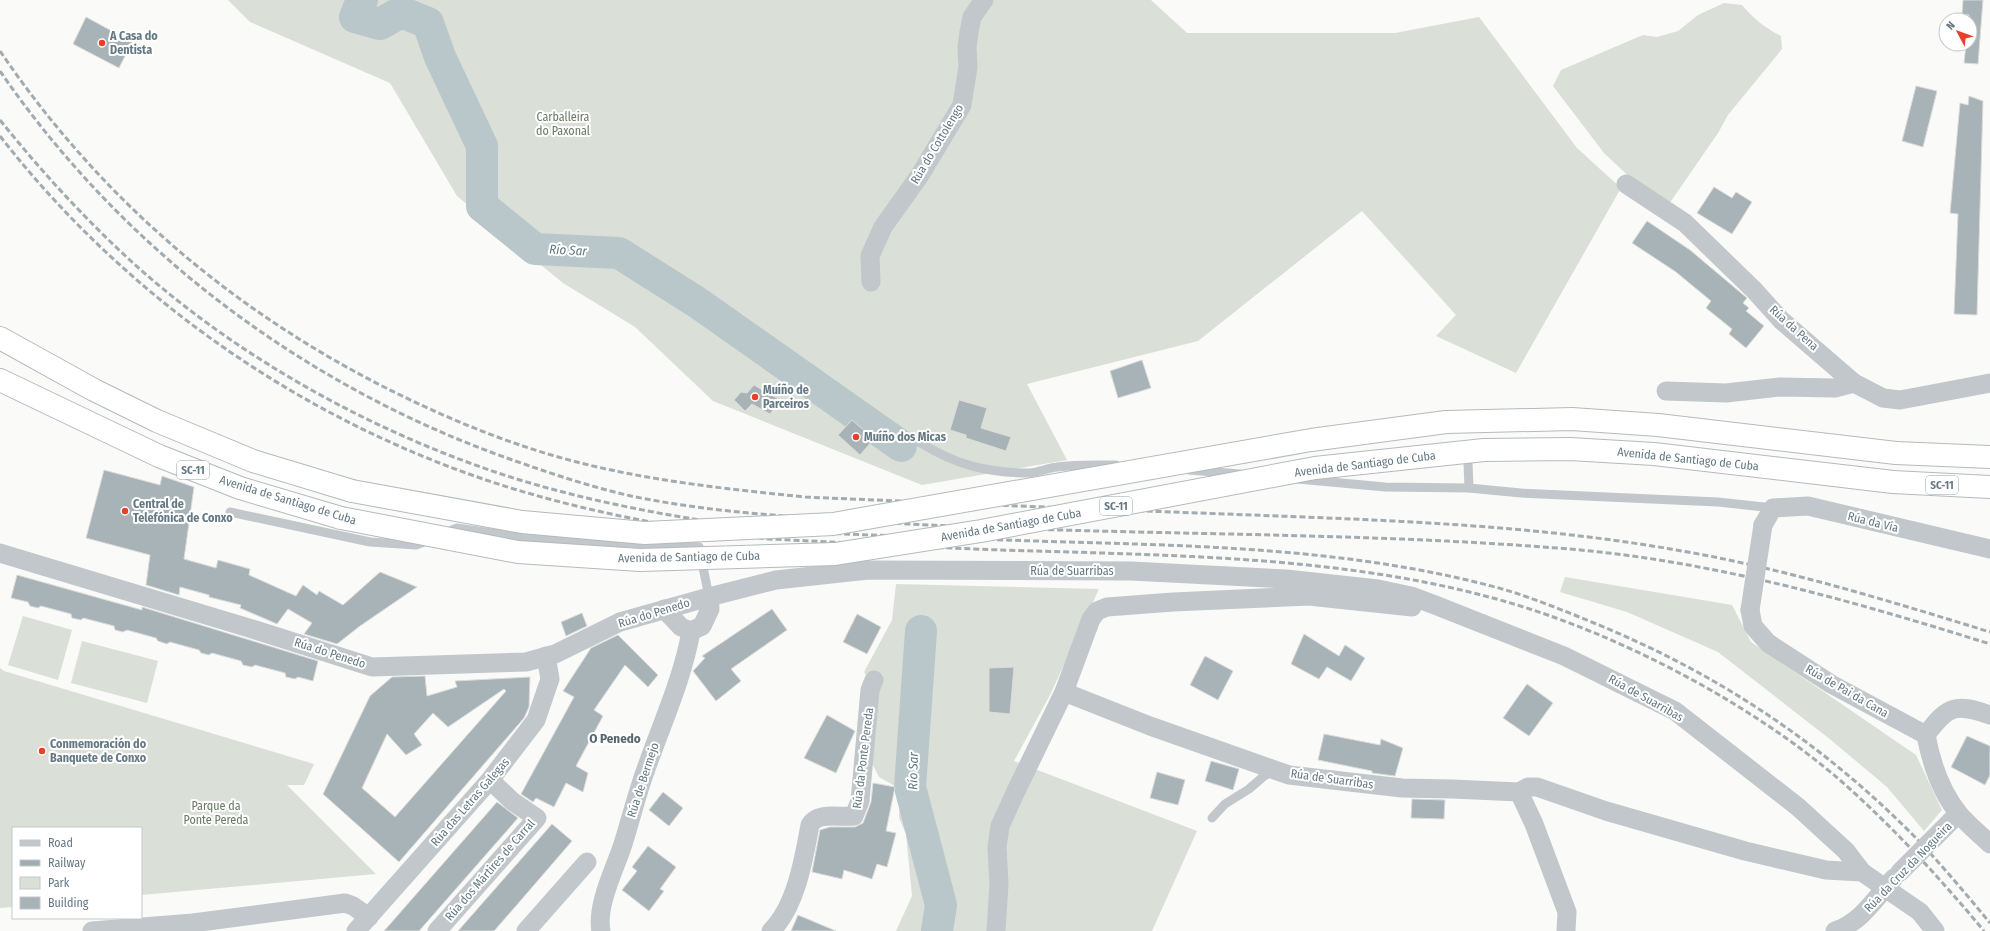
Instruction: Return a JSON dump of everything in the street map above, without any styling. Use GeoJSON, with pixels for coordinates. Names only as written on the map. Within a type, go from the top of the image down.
{"type":"FeatureCollection","features":[{"type":"Feature","properties":{"kind":"highway","name":"Avenida de Santiago de Cuba"},"geometry":{"type":"LineString","coordinates":[[0,338],[94,390],[157,421],[253,461],[352,491],[522,522],[645,533],[833,524],[1311,440],[1446,422],[1579,419],[1666,426],[1896,453],[1990,457]]}},
{"type":"Feature","properties":{"kind":"highway","name":"SC-11"},"geometry":{"type":"LineString","coordinates":[[0,374],[51,404]]}},
{"type":"Feature","properties":{"kind":"highway"},"geometry":{"type":"LineString","coordinates":[[0,380],[51,404]]}},
{"type":"Feature","properties":{"kind":"highway","name":"Avenida de Santiago de Cuba"},"geometry":{"type":"LineString","coordinates":[[51,404],[159,456],[233,485],[341,518],[518,552],[640,560],[835,554],[988,530],[1315,468],[1484,450],[1570,449],[1654,454],[1893,482],[1990,487]]}},
{"type":"Feature","properties":{"kind":"street","name":"Rúa do Cottolengo"},"geometry":{"type":"LineString","coordinates":[[871,282],[870,256],[883,227],[920,175],[962,105],[968,67],[968,32],[972,17],[984,0]]}},
{"type":"Feature","properties":{"kind":"street","name":"Rúa da Pena"},"geometry":{"type":"LineString","coordinates":[[1626,184],[1685,223],[1754,290],[1781,320],[1854,383],[1883,398],[1900,400],[1990,384]]}},
{"type":"Feature","properties":{"kind":"street"},"geometry":{"type":"LineString","coordinates":[[1666,391],[1726,392],[1780,387],[1835,388],[1854,383]]}},
{"type":"Feature","properties":{"kind":"street","name":"Rúa da Vía"},"geometry":{"type":"LineString","coordinates":[[1774,508],[1808,506],[1990,549]]}},
{"type":"Feature","properties":{"kind":"street","name":"Rúa de Pai da Cana"},"geometry":{"type":"LineString","coordinates":[[1774,508],[1763,525],[1750,610],[1753,626],[1768,643],[1831,684],[1926,735]]}},
{"type":"Feature","properties":{"kind":"street","name":"Rúa do Penedo"},"geometry":{"type":"LineString","coordinates":[[0,553],[249,628],[372,667],[526,662],[555,654],[620,622],[709,597]]}},
{"type":"Feature","properties":{"kind":"street","name":"Rúa de Suarribas"},"geometry":{"type":"LineString","coordinates":[[709,597],[776,580],[868,570],[1131,571],[1286,579],[1370,588],[1411,596],[1564,656],[1675,711],[1798,807],[1846,851],[1862,872],[1920,912],[1935,931]]}},
{"type":"Feature","properties":{"kind":"street"},"geometry":{"type":"LineString","coordinates":[[664,609],[681,627],[697,628],[753,586]]}},
{"type":"Feature","properties":{"kind":"street","name":"Rúa de Suarribas"},"geometry":{"type":"LineString","coordinates":[[996,931],[999,884],[997,847],[1000,826],[1064,692],[1090,619],[1097,611],[1107,607],[1173,602],[1309,596],[1415,607],[1435,605]]}},
{"type":"Feature","properties":{"kind":"street","name":"Rúa de Bermejo"},"geometry":{"type":"LineString","coordinates":[[600,931],[599,922],[603,903],[643,778],[697,628],[710,609],[709,597]]}},
{"type":"Feature","properties":{"kind":"street","name":"Rúa das Letras Galegas"},"geometry":{"type":"LineString","coordinates":[[356,931],[490,780],[536,720],[544,701],[550,679],[546,656]]}},
{"type":"Feature","properties":{"kind":"street","name":"Rúa da Ponte Pereda"},"geometry":{"type":"LineString","coordinates":[[771,931],[779,923],[788,907],[804,860],[812,821],[820,816],[854,816],[857,812],[860,801],[870,690],[874,680]]}},
{"type":"Feature","properties":{"kind":"street","name":"Rúa de Suarribas"},"geometry":{"type":"LineString","coordinates":[[1064,692],[1150,726],[1289,775],[1402,788],[1519,792],[1528,787],[1537,787],[1606,811],[1745,851],[1826,870],[1862,872]]}},
{"type":"Feature","properties":{"kind":"street"},"geometry":{"type":"LineString","coordinates":[[1990,715],[1970,708],[1957,707],[1939,719],[1926,735],[1930,759],[1956,817],[1990,844]]}},
{"type":"Feature","properties":{"kind":"street","name":"Rúa dos Mártires de Carral"},"geometry":{"type":"LineString","coordinates":[[438,931],[537,818],[512,801],[490,780]]}},
{"type":"Feature","properties":{"kind":"street"},"geometry":{"type":"LineString","coordinates":[[1519,792],[1534,824],[1567,912],[1566,931]]}},
{"type":"Feature","properties":{"kind":"street","name":"Rúa da Cruz da Nogueira"},"geometry":{"type":"LineString","coordinates":[[1835,931],[1851,923],[1870,908],[1885,888],[1900,872],[1956,817]]}},
{"type":"Feature","properties":{"kind":"street"},"geometry":{"type":"LineString","coordinates":[[526,931],[586,862]]}},
{"type":"Feature","properties":{"kind":"street"},"geometry":{"type":"LineString","coordinates":[[92,931],[205,926],[345,904],[353,906],[369,916]]}},
{"type":"Feature","properties":{"kind":"lane"},"geometry":{"type":"LineString","coordinates":[[919,442],[959,462],[975,468],[987,470],[1032,473],[1057,467],[1115,465],[1385,487],[1469,488],[1522,493],[1718,502],[1774,508]]}},
{"type":"Feature","properties":{"kind":"lane"},"geometry":{"type":"LineString","coordinates":[[1468,463],[1469,488]]}},
{"type":"Feature","properties":{"kind":"lane"},"geometry":{"type":"LineString","coordinates":[[230,512],[370,542],[416,545],[457,528],[520,537],[699,548],[709,597]]}},
{"type":"Feature","properties":{"kind":"lane"},"geometry":{"type":"LineString","coordinates":[[1212,818],[1225,804],[1249,789],[1264,776],[1279,771]]}},
{"type":"Feature","properties":{"kind":"green space","name":"Carballeira do Paxonal"},"geometry":{"type":"Polygon","coordinates":[[[228,0],[1151,0],[1187,33],[1395,33],[1479,17],[1577,148],[1621,188],[1516,373],[1436,336],[1456,315],[1362,211],[1198,341],[1027,384],[1067,460],[922,485],[713,401],[635,327],[563,283],[457,196],[390,83],[250,22],[228,0]]]}},
{"type":"Feature","properties":{"kind":"green space"},"geometry":{"type":"Polygon","coordinates":[[[1724,3],[1742,5],[1760,23],[1781,36],[1782,49],[1728,115],[1718,133],[1669,204],[1638,185],[1604,153],[1553,86],[1561,70],[1643,35],[1657,37],[1678,31],[1698,15],[1724,3]]]}},
{"type":"Feature","properties":{"kind":"green space"},"geometry":{"type":"Polygon","coordinates":[[[1565,577],[1732,605],[1751,642],[1916,755],[1942,810],[1924,831],[1887,787],[1831,740],[1718,652],[1627,612],[1560,592],[1565,577]]]}},
{"type":"Feature","properties":{"kind":"green space"},"geometry":{"type":"Polygon","coordinates":[[[896,584],[1099,589],[1050,695],[1014,761],[1197,831],[1152,931],[896,931],[912,896],[906,834],[899,818],[900,789],[879,777],[871,761],[876,692],[864,672],[892,620],[896,584]]]}},
{"type":"Feature","properties":{"kind":"green space"},"geometry":{"type":"Polygon","coordinates":[[[23,616],[72,630],[58,680],[8,665],[23,616]]]}},
{"type":"Feature","properties":{"kind":"green space"},"geometry":{"type":"Polygon","coordinates":[[[82,641],[158,661],[147,703],[71,683],[82,641]]]}},
{"type":"Feature","properties":{"kind":"green space","name":"Parque da Ponte Pereda"},"geometry":{"type":"Polygon","coordinates":[[[0,668],[4,671],[314,764],[304,785],[287,785],[376,874],[142,895],[142,827],[12,827],[12,907],[0,908],[0,668]]]}},
{"type":"Feature","properties":{"kind":"building"},"geometry":{"type":"Polygon","coordinates":[[[1963,0],[1983,0],[1978,64],[1964,63],[1965,52],[1978,52],[1978,12],[1962,12],[1963,0]]]}},
{"type":"Feature","properties":{"kind":"building","name":"A Casa do Dentista"},"geometry":{"type":"Polygon","coordinates":[[[86,17],[132,42],[119,68],[73,44],[86,17]]]}},
{"type":"Feature","properties":{"kind":"building"},"geometry":{"type":"Polygon","coordinates":[[[1916,86],[1937,91],[1923,147],[1902,141],[1916,86]]]}},
{"type":"Feature","properties":{"kind":"building"},"geometry":{"type":"Polygon","coordinates":[[[1969,96],[1983,101],[1977,315],[1954,314],[1958,214],[1950,213],[1960,103],[1968,105],[1969,96]]]}},
{"type":"Feature","properties":{"kind":"building"},"geometry":{"type":"Polygon","coordinates":[[[1714,187],[1732,198],[1736,192],[1752,202],[1732,234],[1697,213],[1714,187]]]}},
{"type":"Feature","properties":{"kind":"building"},"geometry":{"type":"Polygon","coordinates":[[[1647,221],[1690,250],[1747,298],[1743,303],[1749,308],[1746,311],[1764,326],[1746,348],[1729,334],[1732,329],[1706,308],[1711,301],[1676,272],[1632,243],[1647,221]]]}},
{"type":"Feature","properties":{"kind":"building"},"geometry":{"type":"Polygon","coordinates":[[[1142,360],[1151,388],[1118,398],[1110,371],[1142,360]]]}},
{"type":"Feature","properties":{"kind":"building","name":"Muíño de Parceiros"},"geometry":{"type":"Polygon","coordinates":[[[754,385],[780,400],[770,414],[752,404],[745,411],[734,400],[741,392],[747,393],[754,385]]]}},
{"type":"Feature","properties":{"kind":"building"},"geometry":{"type":"Polygon","coordinates":[[[959,400],[987,408],[981,428],[1011,437],[1006,451],[966,438],[966,435],[950,430],[959,400]]]}},
{"type":"Feature","properties":{"kind":"building","name":"Muíño dos Micas"},"geometry":{"type":"Polygon","coordinates":[[[852,420],[874,439],[860,455],[838,435],[852,420]]]}},
{"type":"Feature","properties":{"kind":"building"},"geometry":{"type":"Polygon","coordinates":[[[104,470],[160,485],[162,476],[194,487],[184,559],[216,568],[218,560],[250,569],[249,575],[296,596],[303,585],[317,595],[319,591],[343,605],[380,572],[417,587],[360,626],[337,644],[304,634],[312,623],[288,609],[277,624],[240,608],[241,605],[209,597],[209,595],[180,587],[179,595],[146,585],[150,555],[86,538],[104,470]]]}},
{"type":"Feature","properties":{"kind":"building"},"geometry":{"type":"Polygon","coordinates":[[[17,575],[142,610],[142,607],[318,661],[313,681],[298,677],[295,679],[286,677],[285,673],[255,665],[252,667],[243,665],[241,661],[212,653],[209,655],[201,653],[199,650],[170,642],[167,644],[158,641],[156,638],[127,630],[123,632],[115,630],[114,626],[83,618],[81,620],[72,618],[71,614],[41,606],[38,608],[30,606],[28,602],[11,598],[17,575]]]}},
{"type":"Feature","properties":{"kind":"building"},"geometry":{"type":"Polygon","coordinates":[[[772,609],[787,630],[731,669],[741,681],[716,701],[693,671],[705,658],[702,656],[772,609]]]}},
{"type":"Feature","properties":{"kind":"building"},"geometry":{"type":"Polygon","coordinates":[[[582,613],[587,626],[566,636],[561,622],[582,613]]]}},
{"type":"Feature","properties":{"kind":"building"},"geometry":{"type":"Polygon","coordinates":[[[857,614],[881,627],[867,654],[843,642],[857,614]]]}},
{"type":"Feature","properties":{"kind":"building"},"geometry":{"type":"Polygon","coordinates":[[[1304,634],[1339,656],[1345,645],[1365,658],[1351,681],[1327,667],[1319,679],[1291,664],[1304,634]]]}},
{"type":"Feature","properties":{"kind":"building"},"geometry":{"type":"Polygon","coordinates":[[[618,635],[658,675],[648,687],[625,665],[594,710],[603,716],[576,766],[588,773],[583,792],[566,783],[554,807],[536,798],[533,802],[521,794],[574,697],[563,691],[591,648],[618,635]]]}},
{"type":"Feature","properties":{"kind":"building"},"geometry":{"type":"Polygon","coordinates":[[[1205,656],[1233,671],[1218,700],[1190,685],[1205,656]]]}},
{"type":"Feature","properties":{"kind":"building"},"geometry":{"type":"Polygon","coordinates":[[[1014,667],[1010,714],[989,712],[989,668],[1014,667]]]}},
{"type":"Feature","properties":{"kind":"building"},"geometry":{"type":"Polygon","coordinates":[[[425,676],[427,696],[457,687],[455,681],[530,677],[529,707],[524,718],[399,862],[323,794],[370,696],[392,677],[425,676]],[[504,689],[448,727],[433,713],[414,734],[422,745],[406,755],[387,734],[362,788],[395,817],[506,691],[504,689]]]}},
{"type":"Feature","properties":{"kind":"building"},"geometry":{"type":"Polygon","coordinates":[[[1527,684],[1553,703],[1529,736],[1503,718],[1527,684]]]}},
{"type":"Feature","properties":{"kind":"building"},"geometry":{"type":"Polygon","coordinates":[[[827,715],[855,731],[836,773],[804,758],[827,715]]]}},
{"type":"Feature","properties":{"kind":"building"},"geometry":{"type":"Polygon","coordinates":[[[1324,734],[1380,745],[1381,739],[1403,748],[1395,776],[1372,773],[1372,771],[1318,760],[1324,734]]]}},
{"type":"Feature","properties":{"kind":"building"},"geometry":{"type":"Polygon","coordinates":[[[1967,736],[1990,746],[1990,775],[1985,785],[1951,767],[1967,736]]]}},
{"type":"Feature","properties":{"kind":"building"},"geometry":{"type":"Polygon","coordinates":[[[1211,761],[1239,769],[1233,790],[1205,781],[1211,761]]]}},
{"type":"Feature","properties":{"kind":"building"},"geometry":{"type":"Polygon","coordinates":[[[1157,772],[1185,780],[1178,805],[1150,798],[1157,772]]]}},
{"type":"Feature","properties":{"kind":"building"},"geometry":{"type":"Polygon","coordinates":[[[873,783],[895,787],[886,831],[896,833],[887,867],[877,864],[872,879],[844,870],[842,879],[812,872],[820,830],[830,827],[855,827],[863,823],[871,802],[873,783]]]}},
{"type":"Feature","properties":{"kind":"building"},"geometry":{"type":"Polygon","coordinates":[[[663,792],[683,808],[669,826],[649,810],[663,792]]]}},
{"type":"Feature","properties":{"kind":"building"},"geometry":{"type":"Polygon","coordinates":[[[1412,799],[1445,800],[1444,819],[1411,818],[1412,799]]]}},
{"type":"Feature","properties":{"kind":"building"},"geometry":{"type":"Polygon","coordinates":[[[497,802],[518,818],[419,931],[384,931],[497,802]]]}},
{"type":"Feature","properties":{"kind":"building"},"geometry":{"type":"Polygon","coordinates":[[[552,824],[572,841],[494,931],[458,931],[552,824]]]}},
{"type":"Feature","properties":{"kind":"building"},"geometry":{"type":"Polygon","coordinates":[[[648,846],[676,867],[660,889],[664,891],[649,911],[622,890],[637,871],[632,867],[648,846]]]}},
{"type":"Feature","properties":{"kind":"building"},"geometry":{"type":"Polygon","coordinates":[[[798,915],[836,931],[791,931],[798,915]]]}},
{"type":"Feature","properties":{"kind":"waterway","name":"Río Sar"},"geometry":{"type":"LineString","coordinates":[[362,0],[355,17],[380,24],[401,12],[428,23],[440,57],[482,146],[482,206],[535,249],[619,253],[698,303],[901,446]]}},
{"type":"Feature","properties":{"kind":"waterway","name":"Río Sar"},"geometry":{"type":"LineString","coordinates":[[921,631],[910,787],[941,905],[937,931]]}},
{"type":"Feature","properties":{"kind":"railway"},"geometry":{"type":"LineString","coordinates":[[0,51],[39,104],[80,154],[125,201],[172,245],[221,285],[274,323],[329,357],[386,388],[431,410],[525,447],[573,461],[630,474],[717,487],[805,497],[1398,521],[1512,529],[1626,542],[1721,558],[1799,576],[1876,597],[1990,632]]}},
{"type":"Feature","properties":{"kind":"railway"},"geometry":{"type":"LineString","coordinates":[[0,71],[50,138],[106,201],[167,258],[232,311],[301,358],[373,400],[449,435],[527,465],[592,486],[631,496],[700,508],[805,518],[992,528],[1405,539],[1569,549],[1623,555],[1676,563],[1782,585],[1835,598],[1990,644]]}},
{"type":"Feature","properties":{"kind":"railway"},"geometry":{"type":"LineString","coordinates":[[0,120],[31,158],[80,211],[132,262],[174,298],[266,363],[314,392],[416,442],[520,480],[582,497],[677,516],[772,531],[1233,548],[1288,552],[1398,566],[1506,590],[1594,623],[1639,643],[1683,664],[1766,714],[1805,741],[1880,803],[1925,847],[1990,923]]}},
{"type":"Feature","properties":{"kind":"railway"},"geometry":{"type":"LineString","coordinates":[[0,136],[51,197],[107,253],[166,305],[230,352],[297,394],[367,431],[439,463],[545,498],[640,520],[705,531],[769,539],[903,546],[1155,555],[1274,562],[1392,576],[1450,587],[1507,602],[1595,633],[1639,653],[1726,699],[1767,725],[1806,753],[1841,781],[1879,816],[1916,853],[1984,931]]}},
{"type":"Feature","properties":{"kind":"place","name":"A Casa do Dentista"},"geometry":{"type":"Point","coordinates":[102,43]}},
{"type":"Feature","properties":{"kind":"place","name":"Muíño de Parceiros"},"geometry":{"type":"Point","coordinates":[755,397]}},
{"type":"Feature","properties":{"kind":"place","name":"Muíño dos Micas"},"geometry":{"type":"Point","coordinates":[856,437]}},
{"type":"Feature","properties":{"kind":"place","name":"Central de Telefónica de Conxo"},"geometry":{"type":"Point","coordinates":[125,511]}},
{"type":"Feature","properties":{"kind":"place","name":"Conmemoración do Banquete de Conxo"},"geometry":{"type":"Point","coordinates":[42,751]}},
{"type":"Feature","properties":{"kind":"district","name":"O Penedo"},"geometry":{"type":"Point","coordinates":[615,738]}}]}
